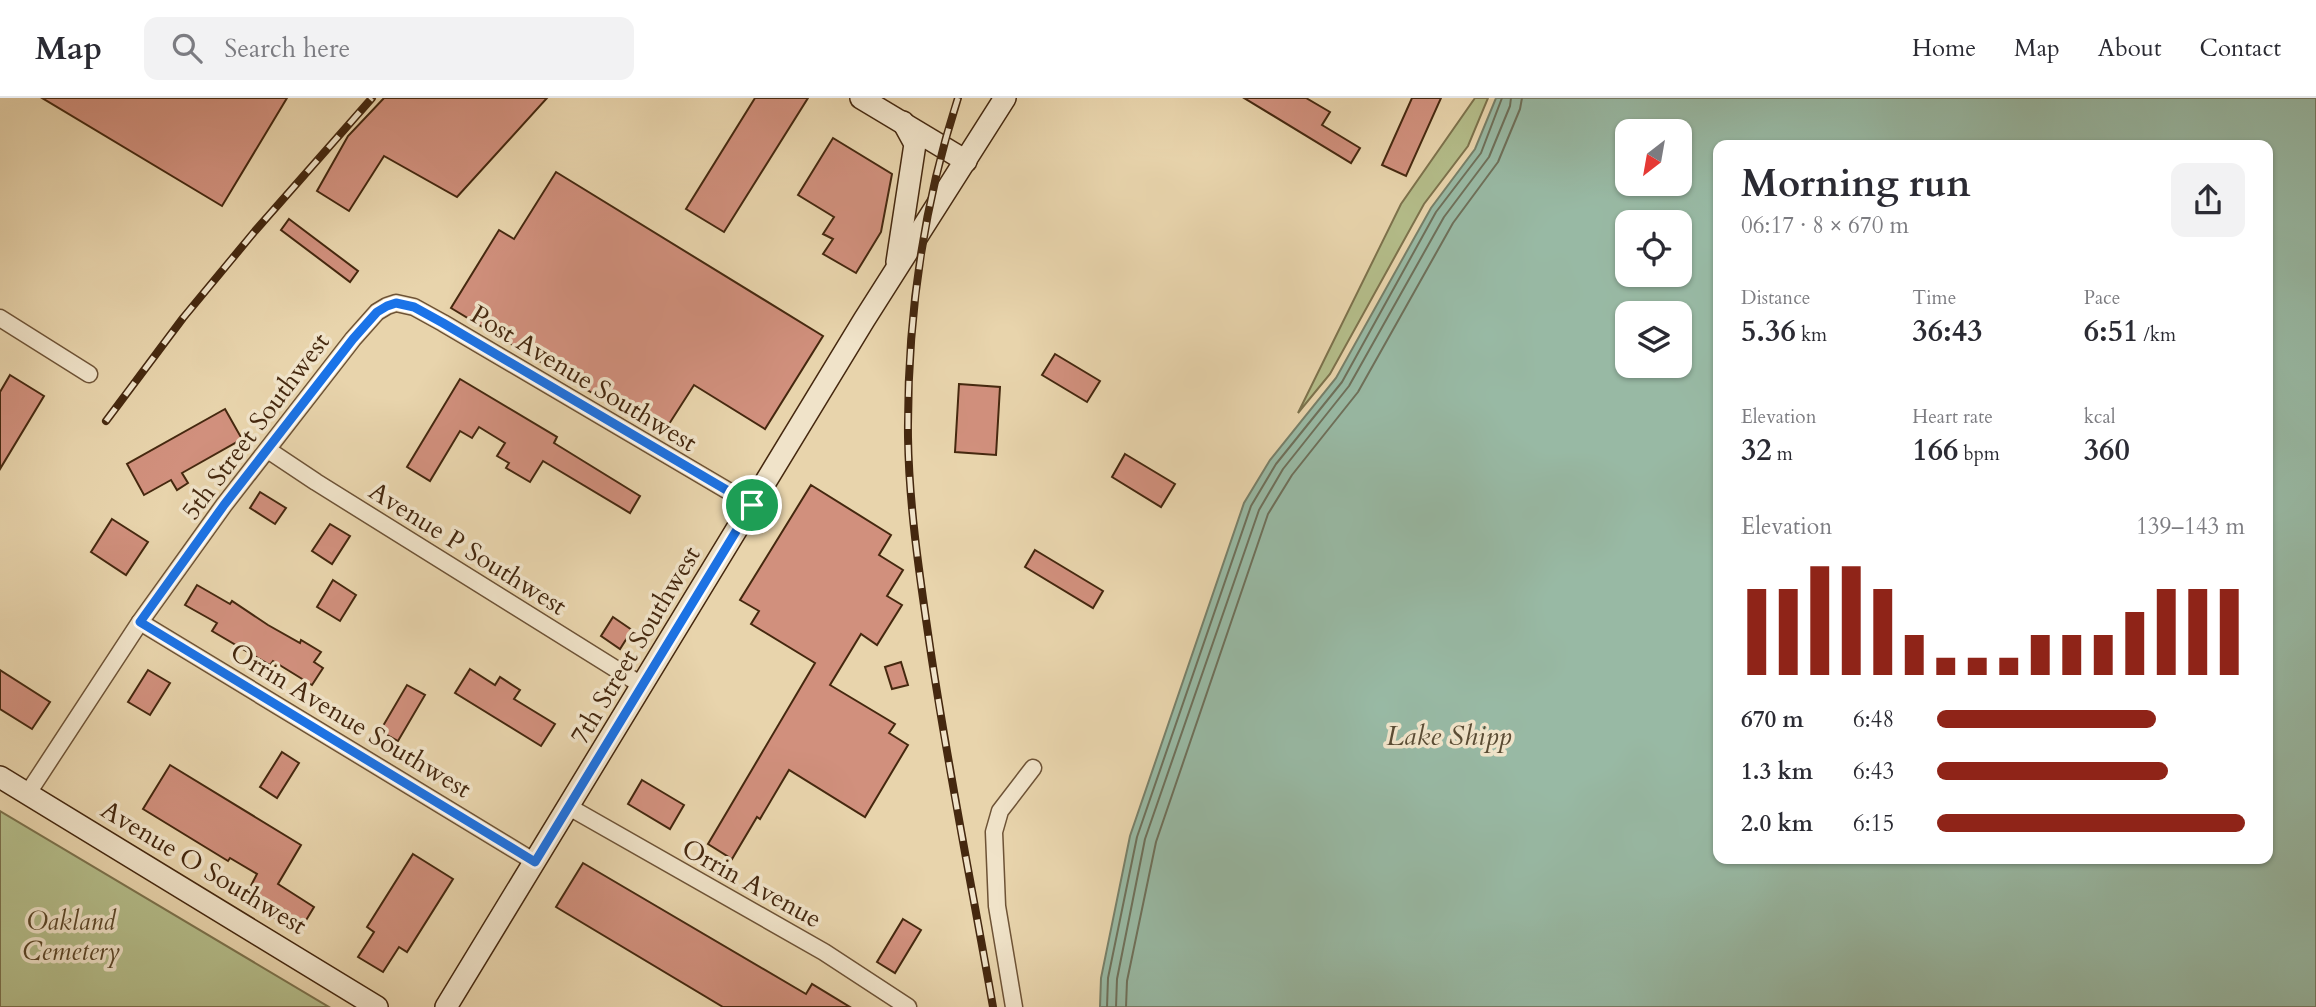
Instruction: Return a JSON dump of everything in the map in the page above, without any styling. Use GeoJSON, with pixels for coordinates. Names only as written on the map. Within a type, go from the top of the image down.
{"type":"FeatureCollection","features":[{"type":"Feature","properties":{"kind":"street"},"geometry":{"type":"LineString","coordinates":[[861,98],[966,161]]}},
{"type":"Feature","properties":{"kind":"street","name":"7th Street Southwest"},"geometry":{"type":"LineString","coordinates":[[446,1007],[752,505],[1005,98]]}},
{"type":"Feature","properties":{"kind":"street"},"geometry":{"type":"LineString","coordinates":[[895,273],[915,144],[902,122]]}},
{"type":"Feature","properties":{"kind":"street","name":"Post Avenue Southwest"},"geometry":{"type":"LineString","coordinates":[[389,306],[396,303],[414,307],[433,317],[752,505]]}},
{"type":"Feature","properties":{"kind":"street","name":"5th Street Southwest"},"geometry":{"type":"LineString","coordinates":[[28,793],[140,622],[224,505],[353,339],[377,312],[389,306]]}},
{"type":"Feature","properties":{"kind":"street"},"geometry":{"type":"LineString","coordinates":[[0,318],[89,374]]}},
{"type":"Feature","properties":{"kind":"street","name":"Avenue P Southwest"},"geometry":{"type":"LineString","coordinates":[[268,450],[643,686]]}},
{"type":"Feature","properties":{"kind":"street","name":"Orrin Avenue Southwest"},"geometry":{"type":"LineString","coordinates":[[140,622],[535,862]]}},
{"type":"Feature","properties":{"kind":"street"},"geometry":{"type":"LineString","coordinates":[[1014,1007],[997,906],[994,832],[1000,811],[1033,768]]}},
{"type":"Feature","properties":{"kind":"street","name":"Avenue O Southwest"},"geometry":{"type":"LineString","coordinates":[[0,776],[377,1007]]}},
{"type":"Feature","properties":{"kind":"street","name":"Orrin Avenue"},"geometry":{"type":"LineString","coordinates":[[569,807],[855,970],[904,1006]]}},
{"type":"Feature","properties":{"kind":"green space"},"geometry":{"type":"Polygon","coordinates":[[[1475,98],[1488,98],[1468,146],[1424,204],[1330,374],[1298,413],[1401,204],[1475,98]]]}},
{"type":"Feature","properties":{"kind":"green space","name":"Oakland Cemetery"},"geometry":{"type":"Polygon","coordinates":[[[0,811],[329,1007],[0,1007],[0,811]]]}},
{"type":"Feature","properties":{"kind":"water","name":"Lake Shipp"},"geometry":{"type":"Polygon","coordinates":[[[1496,98],[2316,98],[2316,1007],[1100,1007],[1101,978],[1130,836],[1244,503],[1270,460],[1336,378],[1431,208],[1475,149],[1496,98]]]}},
{"type":"Feature","properties":{"kind":"building"},"geometry":{"type":"Polygon","coordinates":[[[42,98],[287,98],[222,206],[42,98]]]}},
{"type":"Feature","properties":{"kind":"building"},"geometry":{"type":"Polygon","coordinates":[[[384,98],[547,98],[457,197],[384,156],[349,211],[317,191],[348,136],[384,98]]]}},
{"type":"Feature","properties":{"kind":"building"},"geometry":{"type":"Polygon","coordinates":[[[755,98],[808,98],[724,232],[686,209],[755,98]]]}},
{"type":"Feature","properties":{"kind":"building"},"geometry":{"type":"Polygon","coordinates":[[[1244,98],[1306,98],[1330,112],[1322,125],[1360,148],[1351,163],[1244,98]]]}},
{"type":"Feature","properties":{"kind":"building"},"geometry":{"type":"Polygon","coordinates":[[[1412,98],[1441,98],[1406,176],[1382,165],[1412,98]]]}},
{"type":"Feature","properties":{"kind":"building"},"geometry":{"type":"Polygon","coordinates":[[[833,138],[892,174],[881,232],[856,273],[823,254],[833,239],[823,234],[834,217],[798,195],[833,138]]]}},
{"type":"Feature","properties":{"kind":"building"},"geometry":{"type":"Polygon","coordinates":[[[556,172],[823,336],[765,429],[694,385],[662,435],[451,308],[499,230],[514,239],[556,172]]]}},
{"type":"Feature","properties":{"kind":"building"},"geometry":{"type":"Polygon","coordinates":[[[289,219],[358,271],[350,282],[281,230],[289,219]]]}},
{"type":"Feature","properties":{"kind":"building"},"geometry":{"type":"Polygon","coordinates":[[[1055,354],[1100,381],[1087,402],[1042,375],[1055,354]]]}},
{"type":"Feature","properties":{"kind":"building"},"geometry":{"type":"Polygon","coordinates":[[[10,375],[44,396],[0,469],[0,392],[10,375]]]}},
{"type":"Feature","properties":{"kind":"building"},"geometry":{"type":"Polygon","coordinates":[[[460,379],[557,437],[554,443],[640,496],[630,513],[543,461],[530,482],[506,468],[509,463],[497,456],[505,443],[479,427],[472,438],[460,431],[430,481],[407,467],[460,379]]]}},
{"type":"Feature","properties":{"kind":"building"},"geometry":{"type":"Polygon","coordinates":[[[959,384],[1000,387],[996,455],[955,452],[959,384]]]}},
{"type":"Feature","properties":{"kind":"building"},"geometry":{"type":"Polygon","coordinates":[[[225,409],[242,439],[182,473],[188,483],[177,490],[171,480],[144,495],[127,464],[225,409]]]}},
{"type":"Feature","properties":{"kind":"building"},"geometry":{"type":"Polygon","coordinates":[[[1125,454],[1175,484],[1161,507],[1112,477],[1125,454]]]}},
{"type":"Feature","properties":{"kind":"building"},"geometry":{"type":"Polygon","coordinates":[[[811,485],[891,535],[879,555],[903,570],[887,596],[902,605],[877,645],[861,634],[830,685],[895,724],[889,733],[908,745],[865,817],[789,770],[732,859],[708,844],[815,663],[751,624],[759,611],[740,600],[811,485]]]}},
{"type":"Feature","properties":{"kind":"building"},"geometry":{"type":"Polygon","coordinates":[[[260,492],[286,508],[275,524],[250,508],[260,492]]]}},
{"type":"Feature","properties":{"kind":"building"},"geometry":{"type":"Polygon","coordinates":[[[112,519],[148,542],[126,575],[91,552],[112,519]]]}},
{"type":"Feature","properties":{"kind":"building"},"geometry":{"type":"Polygon","coordinates":[[[330,524],[350,536],[332,564],[312,551],[330,524]]]}},
{"type":"Feature","properties":{"kind":"building"},"geometry":{"type":"Polygon","coordinates":[[[1035,550],[1103,591],[1093,608],[1025,567],[1035,550]]]}},
{"type":"Feature","properties":{"kind":"building"},"geometry":{"type":"Polygon","coordinates":[[[333,580],[356,595],[340,621],[317,607],[333,580]]]}},
{"type":"Feature","properties":{"kind":"building"},"geometry":{"type":"Polygon","coordinates":[[[197,585],[230,604],[232,601],[268,625],[321,652],[314,662],[323,668],[312,685],[273,661],[270,665],[212,631],[217,623],[185,605],[197,585]]]}},
{"type":"Feature","properties":{"kind":"building"},"geometry":{"type":"Polygon","coordinates":[[[613,617],[632,630],[620,649],[601,636],[613,617]]]}},
{"type":"Feature","properties":{"kind":"building"},"geometry":{"type":"Polygon","coordinates":[[[901,662],[908,685],[892,689],[885,667],[901,662]]]}},
{"type":"Feature","properties":{"kind":"building"},"geometry":{"type":"Polygon","coordinates":[[[470,669],[495,685],[500,677],[520,690],[514,699],[555,724],[541,746],[455,693],[470,669]]]}},
{"type":"Feature","properties":{"kind":"building"},"geometry":{"type":"Polygon","coordinates":[[[0,670],[50,702],[32,729],[0,709],[0,670]]]}},
{"type":"Feature","properties":{"kind":"building"},"geometry":{"type":"Polygon","coordinates":[[[148,670],[170,683],[150,715],[128,702],[148,670]]]}},
{"type":"Feature","properties":{"kind":"building"},"geometry":{"type":"Polygon","coordinates":[[[407,685],[425,695],[398,741],[380,731],[407,685]]]}},
{"type":"Feature","properties":{"kind":"building"},"geometry":{"type":"Polygon","coordinates":[[[282,752],[299,763],[277,798],[260,787],[282,752]]]}},
{"type":"Feature","properties":{"kind":"building"},"geometry":{"type":"Polygon","coordinates":[[[170,765],[301,845],[278,884],[314,907],[302,927],[292,921],[289,927],[273,917],[276,912],[246,895],[257,874],[230,858],[228,861],[143,809],[170,765]]]}},
{"type":"Feature","properties":{"kind":"building"},"geometry":{"type":"Polygon","coordinates":[[[642,780],[684,805],[670,829],[628,804],[642,780]]]}},
{"type":"Feature","properties":{"kind":"building"},"geometry":{"type":"Polygon","coordinates":[[[413,854],[453,879],[407,952],[399,947],[383,972],[358,957],[374,932],[367,927],[413,854]]]}},
{"type":"Feature","properties":{"kind":"building"},"geometry":{"type":"Polygon","coordinates":[[[583,863],[806,994],[812,984],[850,1007],[723,1007],[556,907],[583,863]]]}},
{"type":"Feature","properties":{"kind":"building"},"geometry":{"type":"Polygon","coordinates":[[[903,919],[921,930],[895,973],[877,962],[903,919]]]}},
{"type":"Feature","properties":{"kind":"railway"},"geometry":{"type":"LineString","coordinates":[[106,421],[183,318],[372,98]]}},
{"type":"Feature","properties":{"kind":"railway"},"geometry":{"type":"LineString","coordinates":[[958,98],[935,180],[914,308],[908,394],[910,490],[930,647],[993,1007]]}},
{"type":"Feature","properties":{"kind":"route"},"geometry":{"type":"LineString","coordinates":[[396,303],[414,307],[443,323],[752,505],[535,862],[140,622],[296,410],[377,312],[396,303]]}}]}
